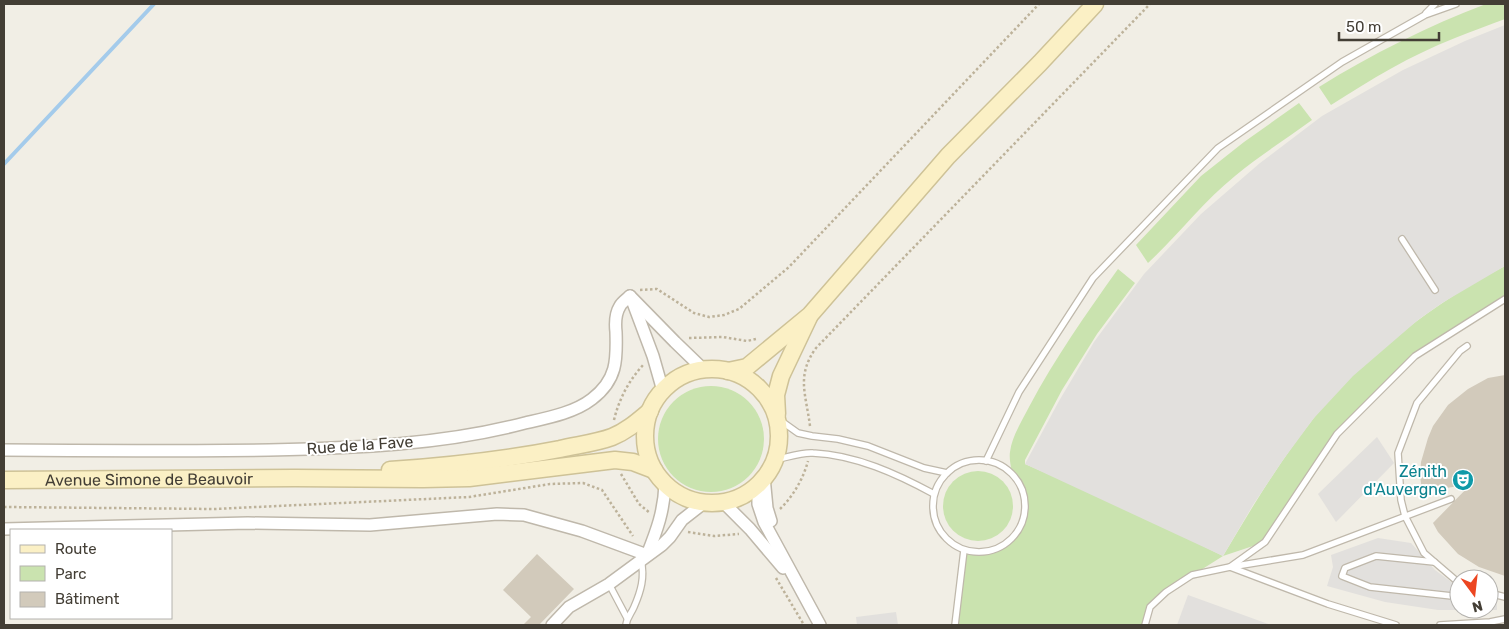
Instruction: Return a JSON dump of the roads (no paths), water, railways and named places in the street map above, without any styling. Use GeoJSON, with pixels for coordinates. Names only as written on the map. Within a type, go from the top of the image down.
{"type":"FeatureCollection","features":[{"type":"Feature","properties":{"kind":"main road"},"geometry":{"type":"LineString","coordinates":[[295,478],[517,458],[612,436],[634,425],[650,411],[663,391],[675,381],[689,374],[704,370],[728,371],[747,366],[810,315],[948,156],[1095,4]]}},
{"type":"Feature","properties":{"kind":"main road"},"geometry":{"type":"LineString","coordinates":[[650,411],[646,428],[646,445],[652,466],[665,484],[683,496],[705,502],[723,502],[744,495],[761,480],[774,460],[779,439],[776,395],[781,376],[810,315]]}},
{"type":"Feature","properties":{"kind":"main road"},"geometry":{"type":"LineString","coordinates":[[728,371],[744,378],[759,388],[770,402],[777,418]]}},
{"type":"Feature","properties":{"kind":"main road"},"geometry":{"type":"LineString","coordinates":[[423,479],[433,474],[614,453],[652,466]]}},
{"type":"Feature","properties":{"kind":"main road"},"geometry":{"type":"LineString","coordinates":[[295,478],[469,478],[615,460],[652,466]]}},
{"type":"Feature","properties":{"kind":"main road","name":"Avenue Simone de Beauvoir"},"geometry":{"type":"LineString","coordinates":[[4,480],[295,478]]}},
{"type":"Feature","properties":{"kind":"street"},"geometry":{"type":"LineString","coordinates":[[630,296],[704,370]]}},
{"type":"Feature","properties":{"kind":"street"},"geometry":{"type":"LineString","coordinates":[[630,296],[653,356],[663,391]]}},
{"type":"Feature","properties":{"kind":"street","name":"Rue de la Fave"},"geometry":{"type":"LineString","coordinates":[[4,450],[214,451],[318,449],[383,446],[496,431],[569,410],[591,400],[602,390],[612,377],[617,358],[616,315],[620,305],[630,296]]}},
{"type":"Feature","properties":{"kind":"street"},"geometry":{"type":"LineString","coordinates":[[761,480],[770,517],[800,575],[797,585]]}},
{"type":"Feature","properties":{"kind":"street"},"geometry":{"type":"LineString","coordinates":[[761,480],[758,504],[764,522],[820,625]]}},
{"type":"Feature","properties":{"kind":"street"},"geometry":{"type":"LineString","coordinates":[[644,558],[660,522],[664,505],[665,484]]}},
{"type":"Feature","properties":{"kind":"street"},"geometry":{"type":"LineString","coordinates":[[552,625],[569,607],[609,584],[662,545],[682,520],[705,502]]}},
{"type":"Feature","properties":{"kind":"street"},"geometry":{"type":"LineString","coordinates":[[723,502],[750,529],[797,585]]}},
{"type":"Feature","properties":{"kind":"street"},"geometry":{"type":"LineString","coordinates":[[4,529],[248,523],[370,525],[498,514],[524,515],[582,531],[644,558]]}},
{"type":"Feature","properties":{"kind":"lane"},"geometry":{"type":"LineString","coordinates":[[1425,15],[1435,4]]}},
{"type":"Feature","properties":{"kind":"lane"},"geometry":{"type":"LineString","coordinates":[[986,461],[1019,392],[1093,278],[1218,148],[1342,62],[1425,15],[1456,4]]}},
{"type":"Feature","properties":{"kind":"lane"},"geometry":{"type":"LineString","coordinates":[[1402,239],[1435,290]]}},
{"type":"Feature","properties":{"kind":"lane"},"geometry":{"type":"LineString","coordinates":[[1230,567],[1265,542],[1337,434],[1415,356],[1505,299]]}},
{"type":"Feature","properties":{"kind":"lane"},"geometry":{"type":"LineString","coordinates":[[1449,574],[1424,553],[1405,516],[1401,500],[1398,453],[1417,403],[1460,350],[1467,346]]}},
{"type":"Feature","properties":{"kind":"lane"},"geometry":{"type":"LineString","coordinates":[[777,418],[798,433],[868,446],[924,468],[947,473]]}},
{"type":"Feature","properties":{"kind":"lane"},"geometry":{"type":"LineString","coordinates":[[774,460],[811,452],[837,456],[900,476],[934,494]]}},
{"type":"Feature","properties":{"kind":"lane"},"geometry":{"type":"LineString","coordinates":[[972,461],[986,461],[1000,466],[1013,475],[1021,488],[1025,502],[1024,518],[1017,531],[1007,543],[994,550],[979,552],[964,550],[951,543],[942,534],[935,521],[933,508],[934,494],[939,483],[947,473],[958,465],[972,461]]}},
{"type":"Feature","properties":{"kind":"lane"},"geometry":{"type":"LineString","coordinates":[[1145,625],[1150,607],[1166,592],[1192,575],[1303,555],[1450,499]]}},
{"type":"Feature","properties":{"kind":"lane"},"geometry":{"type":"LineString","coordinates":[[955,625],[964,550]]}},
{"type":"Feature","properties":{"kind":"lane"},"geometry":{"type":"LineString","coordinates":[[1435,562],[1376,556],[1345,568],[1342,576],[1370,587],[1449,596]]}},
{"type":"Feature","properties":{"kind":"lane"},"geometry":{"type":"LineString","coordinates":[[626,625],[627,618],[634,609],[641,587],[644,573],[644,558]]}},
{"type":"Feature","properties":{"kind":"lane"},"geometry":{"type":"LineString","coordinates":[[1230,567],[1328,604],[1396,625]]}},
{"type":"Feature","properties":{"kind":"lane"},"geometry":{"type":"LineString","coordinates":[[609,584],[627,618]]}},
{"type":"Feature","properties":{"kind":"lane"},"geometry":{"type":"LineString","coordinates":[[1440,625],[1490,622],[1505,619]]}},
{"type":"Feature","properties":{"kind":"waterway"},"geometry":{"type":"LineString","coordinates":[[4,164],[154,4]]}},
{"type":"Feature","properties":{"kind":"place","name":"Zénith d'Auvergne"},"geometry":{"type":"Point","coordinates":[1463,480]}}]}
